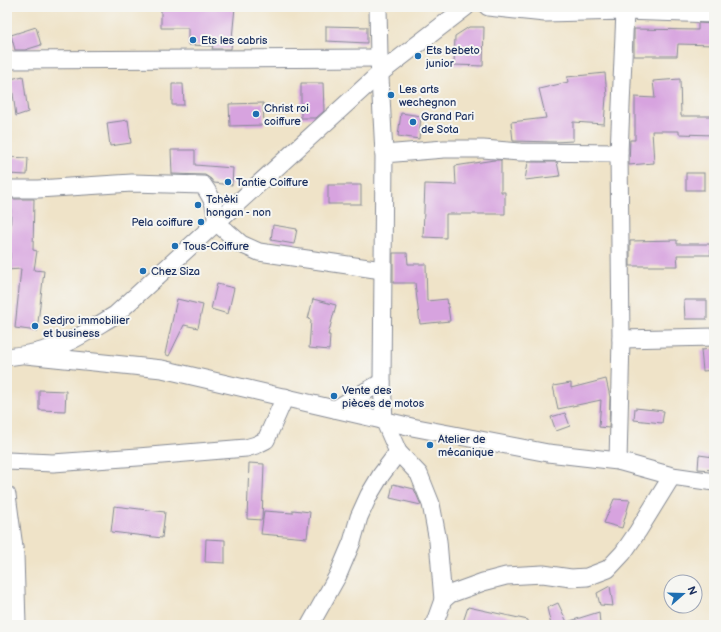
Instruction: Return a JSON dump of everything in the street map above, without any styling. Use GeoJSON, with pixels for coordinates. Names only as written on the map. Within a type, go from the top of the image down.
{"type":"FeatureCollection","features":[{"type":"Feature","properties":{"kind":"street"},"geometry":{"type":"LineString","coordinates":[[378,7],[379,66],[384,154],[382,270],[382,382],[384,420],[398,452],[419,474],[431,504],[438,541],[443,600],[434,625]]}},
{"type":"Feature","properties":{"kind":"street"},"geometry":{"type":"LineString","coordinates":[[7,358],[63,344],[115,315],[216,222],[379,66],[466,7]]}},
{"type":"Feature","properties":{"kind":"street"},"geometry":{"type":"LineString","coordinates":[[488,7],[545,13],[625,10],[714,14]]}},
{"type":"Feature","properties":{"kind":"street"},"geometry":{"type":"LineString","coordinates":[[618,461],[622,339],[619,153],[625,10]]}},
{"type":"Feature","properties":{"kind":"street"},"geometry":{"type":"LineString","coordinates":[[7,60],[379,66]]}},
{"type":"Feature","properties":{"kind":"street"},"geometry":{"type":"LineString","coordinates":[[384,154],[444,149],[483,149],[520,152],[619,153]]}},
{"type":"Feature","properties":{"kind":"street"},"geometry":{"type":"LineString","coordinates":[[7,189],[38,189],[132,183],[203,186],[212,197],[216,209],[216,222],[241,244],[259,252],[382,270]]}},
{"type":"Feature","properties":{"kind":"street"},"geometry":{"type":"LineString","coordinates":[[622,339],[714,337]]}},
{"type":"Feature","properties":{"kind":"street"},"geometry":{"type":"LineString","coordinates":[[26,354],[162,369],[412,427],[548,453],[618,461],[672,476],[714,482]]}},
{"type":"Feature","properties":{"kind":"street"},"geometry":{"type":"LineString","coordinates":[[335,409],[382,382]]}},
{"type":"Feature","properties":{"kind":"street"},"geometry":{"type":"LineString","coordinates":[[7,461],[53,463],[138,458],[246,448],[266,440],[285,397]]}},
{"type":"Feature","properties":{"kind":"street"},"geometry":{"type":"LineString","coordinates":[[310,625],[338,575],[352,542],[359,517],[369,495],[381,475],[398,452]]}},
{"type":"Feature","properties":{"kind":"street"},"geometry":{"type":"LineString","coordinates":[[443,600],[450,594],[483,582],[506,576],[543,574],[576,578],[588,576],[608,569],[623,553],[672,476]]}},
{"type":"Feature","properties":{"kind":"street"},"geometry":{"type":"LineString","coordinates":[[7,495],[15,555],[17,625]]}},
{"type":"Feature","properties":{"kind":"building"},"geometry":{"type":"Polygon","coordinates":[[[161,7],[235,7],[231,49],[212,49],[213,46],[188,45],[188,28],[161,28],[161,7]]]}},
{"type":"Feature","properties":{"kind":"building"},"geometry":{"type":"Polygon","coordinates":[[[698,23],[714,24],[714,45],[678,44],[677,56],[634,56],[634,29],[698,30],[698,23]]]}},
{"type":"Feature","properties":{"kind":"building"},"geometry":{"type":"Polygon","coordinates":[[[326,26],[367,27],[367,43],[326,41],[326,26]]]}},
{"type":"Feature","properties":{"kind":"building"},"geometry":{"type":"Polygon","coordinates":[[[36,27],[41,45],[25,50],[15,50],[11,35],[36,27]]]}},
{"type":"Feature","properties":{"kind":"building"},"geometry":{"type":"Polygon","coordinates":[[[469,27],[484,27],[483,66],[454,65],[455,36],[469,27]]]}},
{"type":"Feature","properties":{"kind":"building"},"geometry":{"type":"Polygon","coordinates":[[[605,73],[607,96],[604,124],[573,122],[573,141],[513,141],[511,122],[546,118],[539,89],[568,82],[567,77],[605,73]]]}},
{"type":"Feature","properties":{"kind":"building"},"geometry":{"type":"Polygon","coordinates":[[[23,76],[28,112],[16,116],[11,79],[23,76]]]}},
{"type":"Feature","properties":{"kind":"building"},"geometry":{"type":"Polygon","coordinates":[[[680,79],[681,116],[714,116],[714,135],[679,134],[679,131],[652,131],[654,163],[629,165],[630,140],[635,140],[635,97],[655,98],[653,81],[680,79]]]}},
{"type":"Feature","properties":{"kind":"building"},"geometry":{"type":"Polygon","coordinates":[[[301,83],[323,83],[324,111],[316,118],[301,118],[301,83]]]}},
{"type":"Feature","properties":{"kind":"building"},"geometry":{"type":"Polygon","coordinates":[[[172,84],[183,84],[184,105],[172,105],[172,84]]]}},
{"type":"Feature","properties":{"kind":"building"},"geometry":{"type":"Polygon","coordinates":[[[263,103],[264,125],[230,126],[229,104],[263,103]]]}},
{"type":"Feature","properties":{"kind":"building"},"geometry":{"type":"Polygon","coordinates":[[[401,113],[421,116],[419,139],[398,136],[401,113]]]}},
{"type":"Feature","properties":{"kind":"building"},"geometry":{"type":"Polygon","coordinates":[[[128,120],[131,143],[110,146],[107,123],[128,120]]]}},
{"type":"Feature","properties":{"kind":"building"},"geometry":{"type":"Polygon","coordinates":[[[171,150],[195,150],[195,165],[233,168],[232,185],[214,183],[205,175],[172,174],[171,150]]]}},
{"type":"Feature","properties":{"kind":"building"},"geometry":{"type":"Polygon","coordinates":[[[8,157],[28,158],[27,175],[8,174],[8,157]]]}},
{"type":"Feature","properties":{"kind":"building"},"geometry":{"type":"Polygon","coordinates":[[[501,160],[501,192],[505,192],[505,214],[446,214],[446,238],[423,237],[425,184],[456,185],[455,166],[501,160]]]}},
{"type":"Feature","properties":{"kind":"building"},"geometry":{"type":"Polygon","coordinates":[[[528,162],[557,162],[560,176],[525,180],[528,162]]]}},
{"type":"Feature","properties":{"kind":"building"},"geometry":{"type":"Polygon","coordinates":[[[686,173],[704,173],[704,190],[686,190],[686,173]]]}},
{"type":"Feature","properties":{"kind":"building"},"geometry":{"type":"Polygon","coordinates":[[[328,185],[361,185],[361,204],[328,204],[328,185]]]}},
{"type":"Feature","properties":{"kind":"building"},"geometry":{"type":"Polygon","coordinates":[[[11,199],[34,199],[33,250],[37,251],[34,270],[44,271],[37,331],[15,328],[21,269],[7,270],[7,259],[10,259],[11,199]]]}},
{"type":"Feature","properties":{"kind":"building"},"geometry":{"type":"Polygon","coordinates":[[[273,225],[297,229],[294,244],[271,240],[273,225]]]}},
{"type":"Feature","properties":{"kind":"building"},"geometry":{"type":"Polygon","coordinates":[[[677,240],[677,244],[710,244],[711,255],[677,255],[678,266],[630,266],[630,241],[677,240]]]}},
{"type":"Feature","properties":{"kind":"building"},"geometry":{"type":"Polygon","coordinates":[[[393,253],[407,253],[408,264],[426,264],[427,301],[447,299],[450,321],[420,324],[415,283],[393,283],[393,253]]]}},
{"type":"Feature","properties":{"kind":"building"},"geometry":{"type":"Polygon","coordinates":[[[217,284],[234,288],[228,314],[211,309],[217,284]]]}},
{"type":"Feature","properties":{"kind":"building"},"geometry":{"type":"Polygon","coordinates":[[[177,299],[203,305],[198,328],[184,325],[169,356],[165,354],[177,299]]]}},
{"type":"Feature","properties":{"kind":"building"},"geometry":{"type":"Polygon","coordinates":[[[313,299],[336,305],[328,335],[330,335],[329,350],[309,348],[311,320],[308,319],[313,299]]]}},
{"type":"Feature","properties":{"kind":"building"},"geometry":{"type":"Polygon","coordinates":[[[684,300],[707,300],[707,319],[685,319],[684,300]]]}},
{"type":"Feature","properties":{"kind":"building"},"geometry":{"type":"Polygon","coordinates":[[[714,349],[714,370],[703,371],[701,350],[714,349]]]}},
{"type":"Feature","properties":{"kind":"building"},"geometry":{"type":"Polygon","coordinates":[[[606,379],[610,397],[609,428],[599,427],[601,400],[558,409],[553,386],[571,383],[571,388],[606,379]]]}},
{"type":"Feature","properties":{"kind":"building"},"geometry":{"type":"Polygon","coordinates":[[[39,390],[66,391],[65,411],[39,410],[39,390]]]}},
{"type":"Feature","properties":{"kind":"building"},"geometry":{"type":"Polygon","coordinates":[[[635,408],[664,411],[662,423],[634,420],[635,408]]]}},
{"type":"Feature","properties":{"kind":"building"},"geometry":{"type":"Polygon","coordinates":[[[565,413],[570,426],[556,431],[551,417],[565,413]]]}},
{"type":"Feature","properties":{"kind":"building"},"geometry":{"type":"Polygon","coordinates":[[[699,455],[714,457],[714,470],[698,469],[699,455]]]}},
{"type":"Feature","properties":{"kind":"building"},"geometry":{"type":"Polygon","coordinates":[[[249,463],[264,464],[262,520],[247,519],[249,463]]]}},
{"type":"Feature","properties":{"kind":"building"},"geometry":{"type":"Polygon","coordinates":[[[393,484],[414,489],[421,505],[390,498],[393,484]]]}},
{"type":"Feature","properties":{"kind":"building"},"geometry":{"type":"Polygon","coordinates":[[[614,499],[630,500],[622,528],[604,523],[614,499]]]}},
{"type":"Feature","properties":{"kind":"building"},"geometry":{"type":"Polygon","coordinates":[[[114,506],[165,512],[162,538],[111,532],[114,506]]]}},
{"type":"Feature","properties":{"kind":"building"},"geometry":{"type":"Polygon","coordinates":[[[293,510],[310,512],[307,538],[261,534],[264,511],[293,513],[293,510]]]}},
{"type":"Feature","properties":{"kind":"building"},"geometry":{"type":"Polygon","coordinates":[[[206,539],[225,540],[225,563],[205,562],[206,539]]]}},
{"type":"Feature","properties":{"kind":"building"},"geometry":{"type":"Polygon","coordinates":[[[610,586],[613,606],[600,605],[597,593],[610,586]]]}},
{"type":"Feature","properties":{"kind":"building"},"geometry":{"type":"Polygon","coordinates":[[[558,603],[567,622],[599,612],[600,625],[551,625],[547,608],[558,603]]]}},
{"type":"Feature","properties":{"kind":"building"},"geometry":{"type":"Polygon","coordinates":[[[468,607],[528,620],[528,625],[462,625],[468,607]]]}},
{"type":"Feature","properties":{"kind":"place","name":"Ets les cabris"},"geometry":{"type":"Point","coordinates":[193,40]}},
{"type":"Feature","properties":{"kind":"place","name":"Ets bebeto junior"},"geometry":{"type":"Point","coordinates":[418,56]}},
{"type":"Feature","properties":{"kind":"place","name":"Les arts wechegnon"},"geometry":{"type":"Point","coordinates":[391,95]}},
{"type":"Feature","properties":{"kind":"place","name":"Christ roi coiffure"},"geometry":{"type":"Point","coordinates":[256,114]}},
{"type":"Feature","properties":{"kind":"place","name":"Grand Pari de Sota"},"geometry":{"type":"Point","coordinates":[413,122]}},
{"type":"Feature","properties":{"kind":"place","name":"Tantie Coiffure"},"geometry":{"type":"Point","coordinates":[228,182]}},
{"type":"Feature","properties":{"kind":"place","name":"Tchèki hongan - non"},"geometry":{"type":"Point","coordinates":[198,205]}},
{"type":"Feature","properties":{"kind":"place","name":"Pela coiffure"},"geometry":{"type":"Point","coordinates":[201,222]}},
{"type":"Feature","properties":{"kind":"place","name":"Tous-Coiffure"},"geometry":{"type":"Point","coordinates":[175,246]}},
{"type":"Feature","properties":{"kind":"place","name":"Chez Siza"},"geometry":{"type":"Point","coordinates":[143,271]}},
{"type":"Feature","properties":{"kind":"place","name":"Sedjro immobilier et business"},"geometry":{"type":"Point","coordinates":[35,326]}},
{"type":"Feature","properties":{"kind":"place","name":"Vente des pièces de motos"},"geometry":{"type":"Point","coordinates":[334,396]}},
{"type":"Feature","properties":{"kind":"place","name":"Atelier de mécanique"},"geometry":{"type":"Point","coordinates":[430,445]}}]}
